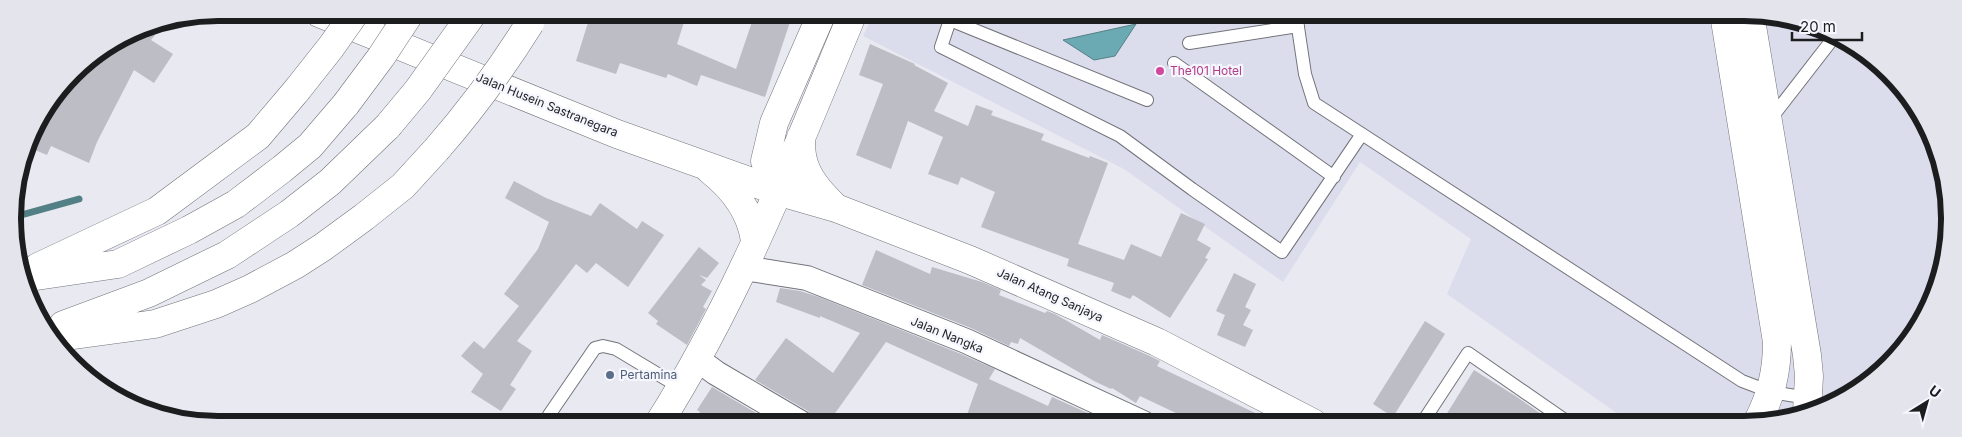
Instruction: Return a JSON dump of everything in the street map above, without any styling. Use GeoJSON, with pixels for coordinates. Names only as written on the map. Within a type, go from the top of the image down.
{"type":"FeatureCollection","features":[{"type":"Feature","properties":{"kind":"main road","name":"Jalan Husein Sastranegara"},"geometry":{"type":"LineString","coordinates":[[339,21],[617,134],[777,191]]}},
{"type":"Feature","properties":{"kind":"main road"},"geometry":{"type":"LineString","coordinates":[[29,273],[157,211],[258,136],[298,90],[350,21]]}},
{"type":"Feature","properties":{"kind":"main road"},"geometry":{"type":"LineString","coordinates":[[30,276],[118,264],[190,230],[236,204],[282,170],[310,146],[346,104],[405,21]]}},
{"type":"Feature","properties":{"kind":"main road"},"geometry":{"type":"LineString","coordinates":[[55,329],[150,293],[227,255],[303,204],[330,182],[388,126],[418,90],[467,21]]}},
{"type":"Feature","properties":{"kind":"main road"},"geometry":{"type":"LineString","coordinates":[[60,337],[155,324],[216,304],[250,289],[323,247],[403,186],[436,150],[467,115],[491,83],[530,21]]}},
{"type":"Feature","properties":{"kind":"main road"},"geometry":{"type":"LineString","coordinates":[[777,191],[765,161],[774,123],[819,21]]}},
{"type":"Feature","properties":{"kind":"main road"},"geometry":{"type":"LineString","coordinates":[[663,416],[681,388],[750,254],[850,21]]}},
{"type":"Feature","properties":{"kind":"main road"},"geometry":{"type":"LineString","coordinates":[[1725,21],[1777,342],[1777,361],[1771,392],[1761,415]]}},
{"type":"Feature","properties":{"kind":"main road"},"geometry":{"type":"LineString","coordinates":[[1751,22],[1807,355],[1809,376],[1807,405]]}},
{"type":"Feature","properties":{"kind":"main road"},"geometry":{"type":"LineString","coordinates":[[801,137],[802,159],[808,174],[827,200],[836,208]]}},
{"type":"Feature","properties":{"kind":"main road"},"geometry":{"type":"LineString","coordinates":[[701,163],[727,185],[744,206],[752,225],[750,254]]}},
{"type":"Feature","properties":{"kind":"main road","name":"Jalan Atang Sanjaya"},"geometry":{"type":"LineString","coordinates":[[777,191],[836,208],[970,260],[1158,342],[1300,416]]}},
{"type":"Feature","properties":{"kind":"main road"},"geometry":{"type":"LineString","coordinates":[[750,254],[772,226],[788,216],[813,209],[836,208]]}},
{"type":"Feature","properties":{"kind":"street","name":"Jalan Nangka"},"geometry":{"type":"LineString","coordinates":[[750,254],[966,341],[1128,416]]}},
{"type":"Feature","properties":{"kind":"street"},"geometry":{"type":"LineString","coordinates":[[697,358],[716,373],[789,416]]}},
{"type":"Feature","properties":{"kind":"lane"},"geometry":{"type":"LineString","coordinates":[[950,21],[941,47],[1120,136],[1282,252],[1362,134]]}},
{"type":"Feature","properties":{"kind":"lane"},"geometry":{"type":"LineString","coordinates":[[952,21],[1147,100]]}},
{"type":"Feature","properties":{"kind":"lane"},"geometry":{"type":"LineString","coordinates":[[1189,43],[1292,21]]}},
{"type":"Feature","properties":{"kind":"lane"},"geometry":{"type":"LineString","coordinates":[[1297,21],[1305,74],[1314,104],[1742,380],[1807,405]]}},
{"type":"Feature","properties":{"kind":"lane"},"geometry":{"type":"LineString","coordinates":[[1768,122],[1831,42]]}},
{"type":"Feature","properties":{"kind":"lane"},"geometry":{"type":"LineString","coordinates":[[1174,63],[1334,177]]}},
{"type":"Feature","properties":{"kind":"lane"},"geometry":{"type":"LineString","coordinates":[[550,416],[594,348],[603,346],[616,350],[681,388]]}},
{"type":"Feature","properties":{"kind":"lane"},"geometry":{"type":"LineString","coordinates":[[1427,416],[1468,353],[1559,416]]}},
{"type":"Feature","properties":{"kind":"shaded area"},"geometry":{"type":"Polygon","coordinates":[[[870,21],[1744,21],[1782,25],[1819,36],[1853,54],[1874,70],[1892,88],[1908,109],[1926,143],[1937,180],[1941,218],[1937,257],[1926,294],[1900,339],[1874,367],[1853,383],[1831,395],[1795,409],[1769,414],[1744,416],[1621,416],[1447,294],[1471,239],[1360,162],[1283,282],[1124,169],[863,36],[870,21]]]}},
{"type":"Feature","properties":{"kind":"water"},"geometry":{"type":"Polygon","coordinates":[[[1136,24],[1115,56],[1094,60],[1063,40],[1136,24]]]}},
{"type":"Feature","properties":{"kind":"building"},"geometry":{"type":"Polygon","coordinates":[[[588,21],[684,21],[677,44],[736,69],[752,21],[790,21],[765,97],[701,75],[697,86],[668,74],[666,78],[620,63],[616,74],[576,61],[588,21]]]}},
{"type":"Feature","properties":{"kind":"building"},"geometry":{"type":"Polygon","coordinates":[[[152,33],[155,35],[151,40],[173,54],[154,83],[134,70],[97,142],[89,163],[51,146],[47,155],[34,149],[36,143],[54,109],[70,88],[88,70],[109,54],[152,33]]]}},
{"type":"Feature","properties":{"kind":"building"},"geometry":{"type":"Polygon","coordinates":[[[870,44],[915,64],[948,83],[934,111],[968,126],[976,105],[993,111],[991,115],[1044,134],[1041,140],[1108,163],[1078,244],[1124,260],[1131,244],[1161,257],[1181,213],[1205,224],[1197,240],[1211,248],[1205,258],[1208,259],[1170,318],[1133,295],[1130,299],[1111,291],[1114,283],[1067,266],[1069,259],[981,227],[995,192],[961,177],[958,185],[928,174],[943,137],[908,121],[891,169],[856,155],[883,84],[859,75],[870,44]]]}},
{"type":"Feature","properties":{"kind":"building"},"geometry":{"type":"Polygon","coordinates":[[[514,181],[546,198],[591,216],[600,203],[637,229],[642,221],[664,235],[628,287],[596,263],[587,273],[576,264],[517,341],[532,351],[510,385],[516,389],[501,411],[471,392],[483,374],[461,356],[474,341],[484,349],[519,306],[504,294],[538,249],[549,222],[505,198],[514,181]]]}},
{"type":"Feature","properties":{"kind":"building"},"geometry":{"type":"Polygon","coordinates":[[[699,247],[719,263],[707,278],[699,275],[706,280],[701,285],[712,291],[703,307],[706,309],[687,345],[656,324],[658,321],[648,313],[699,247]]]}},
{"type":"Feature","properties":{"kind":"building"},"geometry":{"type":"Polygon","coordinates":[[[876,250],[930,274],[932,267],[982,282],[1001,290],[999,295],[1045,313],[1047,311],[1055,314],[1100,340],[1102,335],[1150,356],[1160,361],[1157,366],[1261,416],[1182,416],[1140,396],[1136,403],[1020,338],[1018,344],[1011,342],[1009,346],[971,328],[862,285],[876,250]]]}},
{"type":"Feature","properties":{"kind":"building"},"geometry":{"type":"Polygon","coordinates":[[[1234,273],[1256,284],[1245,307],[1251,310],[1243,325],[1253,330],[1245,347],[1217,335],[1225,315],[1216,311],[1234,273]]]}},
{"type":"Feature","properties":{"kind":"building"},"geometry":{"type":"Polygon","coordinates":[[[780,288],[800,291],[819,297],[995,369],[989,379],[1048,406],[1052,397],[1094,416],[967,416],[978,384],[886,342],[833,416],[813,416],[808,411],[755,380],[786,338],[833,373],[860,333],[820,316],[820,318],[776,302],[780,288]]]}},
{"type":"Feature","properties":{"kind":"building"},"geometry":{"type":"Polygon","coordinates":[[[1425,321],[1445,334],[1394,416],[1373,404],[1425,321]]]}},
{"type":"Feature","properties":{"kind":"building"},"geometry":{"type":"Polygon","coordinates":[[[1474,370],[1544,416],[1445,416],[1474,370]]]}},
{"type":"Feature","properties":{"kind":"building"},"geometry":{"type":"Polygon","coordinates":[[[712,387],[761,416],[697,416],[700,412],[697,410],[712,387]]]}},
{"type":"Feature","properties":{"kind":"waterway"},"geometry":{"type":"LineString","coordinates":[[21,215],[79,199]]}},
{"type":"Feature","properties":{"kind":"place","name":"The101 Hotel"},"geometry":{"type":"Point","coordinates":[1160,71]}},
{"type":"Feature","properties":{"kind":"place","name":"Pertamina"},"geometry":{"type":"Point","coordinates":[610,375]}}]}
